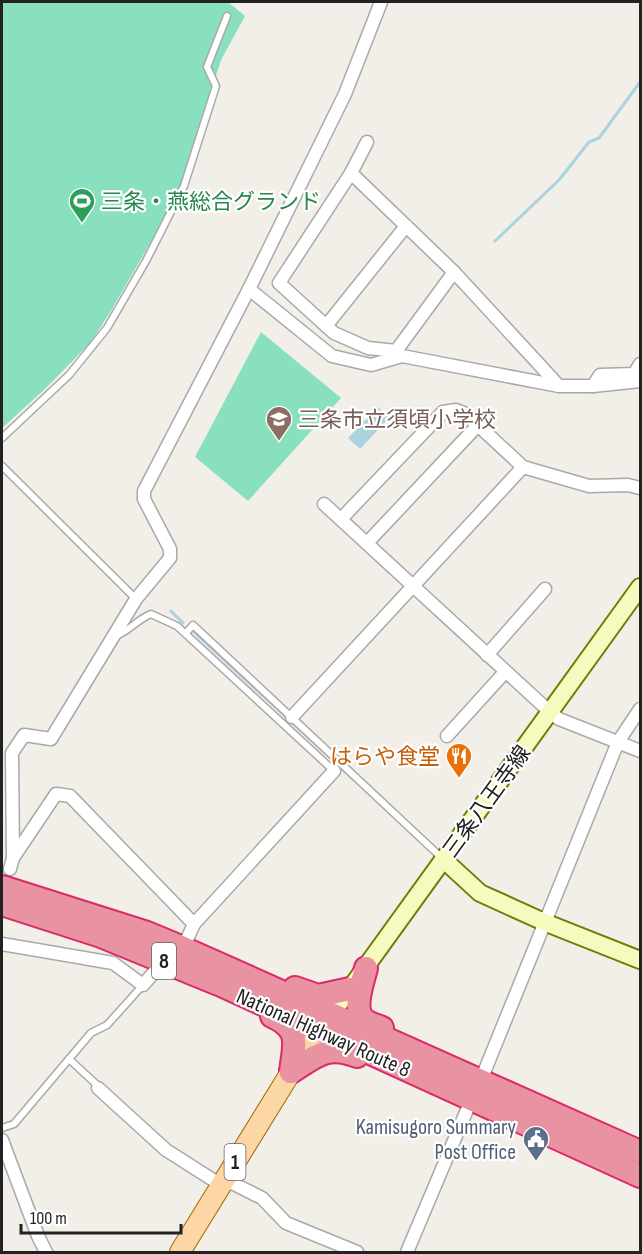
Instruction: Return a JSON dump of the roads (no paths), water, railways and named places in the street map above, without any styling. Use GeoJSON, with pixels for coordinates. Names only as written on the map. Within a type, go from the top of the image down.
{"type":"FeatureCollection","features":[{"type":"Feature","properties":{"kind":"highway","name":"National Highway Route 8"},"geometry":{"type":"LineString","coordinates":[[8,872],[251,979],[409,1070],[476,1089],[640,1152]]}},
{"type":"Feature","properties":{"kind":"highway","name":"National Highway Route 8"},"geometry":{"type":"LineString","coordinates":[[2,904],[101,936],[221,986],[438,1062],[476,1089],[640,1176]]}},
{"type":"Feature","properties":{"kind":"highway"},"geometry":{"type":"LineString","coordinates":[[366,968],[359,997],[362,1017],[411,1041],[438,1062]]}},
{"type":"Feature","properties":{"kind":"highway"},"geometry":{"type":"LineString","coordinates":[[251,979],[266,976],[318,996],[350,989]]}},
{"type":"Feature","properties":{"kind":"highway"},"geometry":{"type":"LineString","coordinates":[[221,986],[231,999],[285,1022],[294,1040],[291,1072]]}},
{"type":"Feature","properties":{"kind":"highway"},"geometry":{"type":"LineString","coordinates":[[291,1072],[317,1055],[328,1051],[343,1050],[389,1069],[409,1070]]}},
{"type":"Feature","properties":{"kind":"main road","name":"三条八王寺線"},"geometry":{"type":"LineString","coordinates":[[326,1023],[640,587]]}},
{"type":"Feature","properties":{"kind":"main road"},"geometry":{"type":"LineString","coordinates":[[444,859],[480,893],[544,922],[640,960]]}},
{"type":"Feature","properties":{"kind":"main road","name":"1"},"geometry":{"type":"LineString","coordinates":[[180,1252],[291,1072],[326,1023]]}},
{"type":"Feature","properties":{"kind":"street"},"geometry":{"type":"LineString","coordinates":[[8,872],[12,753],[24,735],[51,739],[136,599],[170,558],[170,549],[144,499],[144,491],[249,289],[345,94],[381,2]]}},
{"type":"Feature","properties":{"kind":"street"},"geometry":{"type":"LineString","coordinates":[[367,142],[351,173],[279,283],[326,326],[334,333],[368,348],[559,386],[593,386],[640,381]]}},
{"type":"Feature","properties":{"kind":"street"},"geometry":{"type":"LineString","coordinates":[[351,173],[454,272],[559,386]]}},
{"type":"Feature","properties":{"kind":"street"},"geometry":{"type":"LineString","coordinates":[[326,326],[406,226]]}},
{"type":"Feature","properties":{"kind":"street"},"geometry":{"type":"LineString","coordinates":[[249,289],[332,356],[371,364],[399,353],[454,272]]}},
{"type":"Feature","properties":{"kind":"street"},"geometry":{"type":"LineString","coordinates":[[593,386],[600,375],[634,374],[640,364]]}},
{"type":"Feature","properties":{"kind":"street"},"geometry":{"type":"LineString","coordinates":[[341,519],[443,412],[456,410],[466,414],[523,467],[589,486],[628,485],[640,488]]}},
{"type":"Feature","properties":{"kind":"street"},"geometry":{"type":"LineString","coordinates":[[367,543],[478,425]]}},
{"type":"Feature","properties":{"kind":"street"},"geometry":{"type":"LineString","coordinates":[[292,717],[523,467]]}},
{"type":"Feature","properties":{"kind":"street"},"geometry":{"type":"LineString","coordinates":[[324,504],[550,712],[559,719],[640,751]]}},
{"type":"Feature","properties":{"kind":"street"},"geometry":{"type":"LineString","coordinates":[[487,655],[545,589]]}},
{"type":"Feature","properties":{"kind":"street"},"geometry":{"type":"LineString","coordinates":[[447,736],[505,672]]}},
{"type":"Feature","properties":{"kind":"street"},"geometry":{"type":"LineString","coordinates":[[407,1252],[618,742],[640,709]]}},
{"type":"Feature","properties":{"kind":"street"},"geometry":{"type":"LineString","coordinates":[[183,948],[194,924],[338,767]]}},
{"type":"Feature","properties":{"kind":"street"},"geometry":{"type":"LineString","coordinates":[[8,872],[56,794],[69,796],[194,924]]}},
{"type":"Feature","properties":{"kind":"street"},"geometry":{"type":"LineString","coordinates":[[2,944],[112,963],[142,985],[164,961]]}},
{"type":"Feature","properties":{"kind":"street"},"geometry":{"type":"LineString","coordinates":[[98,1088],[166,1150],[221,1185],[232,1183],[262,1198],[286,1222],[340,1249],[357,1252]]}},
{"type":"Feature","properties":{"kind":"street"},"geometry":{"type":"LineString","coordinates":[[2,1140],[46,1252]]}},
{"type":"Feature","properties":{"kind":"lane"},"geometry":{"type":"LineString","coordinates":[[2,438],[75,367],[107,328],[146,261],[184,186],[216,86],[207,67],[227,16]]}},
{"type":"Feature","properties":{"kind":"lane"},"geometry":{"type":"LineString","coordinates":[[2,466],[136,599]]}},
{"type":"Feature","properties":{"kind":"lane"},"geometry":{"type":"LineString","coordinates":[[111,638],[122,634],[145,616],[151,615],[164,619],[186,633],[444,859]]}},
{"type":"Feature","properties":{"kind":"lane"},"geometry":{"type":"LineString","coordinates":[[186,633],[193,625],[292,717],[338,767]]}},
{"type":"Feature","properties":{"kind":"lane"},"geometry":{"type":"LineString","coordinates":[[2,1128],[14,1124],[91,1033],[107,1025],[123,1010],[142,985]]}},
{"type":"Feature","properties":{"kind":"lane"},"geometry":{"type":"LineString","coordinates":[[69,1059],[98,1088]]}},
{"type":"Feature","properties":{"kind":"water"},"geometry":{"type":"Polygon","coordinates":[[[378,407],[389,418],[360,449],[348,438],[378,407]]]}},
{"type":"Feature","properties":{"kind":"waterway"},"geometry":{"type":"LineString","coordinates":[[495,241],[559,180],[589,142],[599,138],[640,82]]}},
{"type":"Feature","properties":{"kind":"waterway"},"geometry":{"type":"LineString","coordinates":[[171,611],[183,623]]}},
{"type":"Feature","properties":{"kind":"waterway"},"geometry":{"type":"LineString","coordinates":[[194,632],[335,762]]}},
{"type":"Feature","properties":{"kind":"waterway"},"geometry":{"type":"LineString","coordinates":[[342,769],[358,783]]}},
{"type":"Feature","properties":{"kind":"place","name":"三条・燕総合グランド"},"geometry":{"type":"Point","coordinates":[82,224]}},
{"type":"Feature","properties":{"kind":"place","name":"三条市立須頃小学校"},"geometry":{"type":"Point","coordinates":[279,442]}},
{"type":"Feature","properties":{"kind":"place","name":"はらや食堂"},"geometry":{"type":"Point","coordinates":[459,779]}},
{"type":"Feature","properties":{"kind":"place","name":"Kamisugoro Summary Post Office"},"geometry":{"type":"Point","coordinates":[536,1162]}}]}
